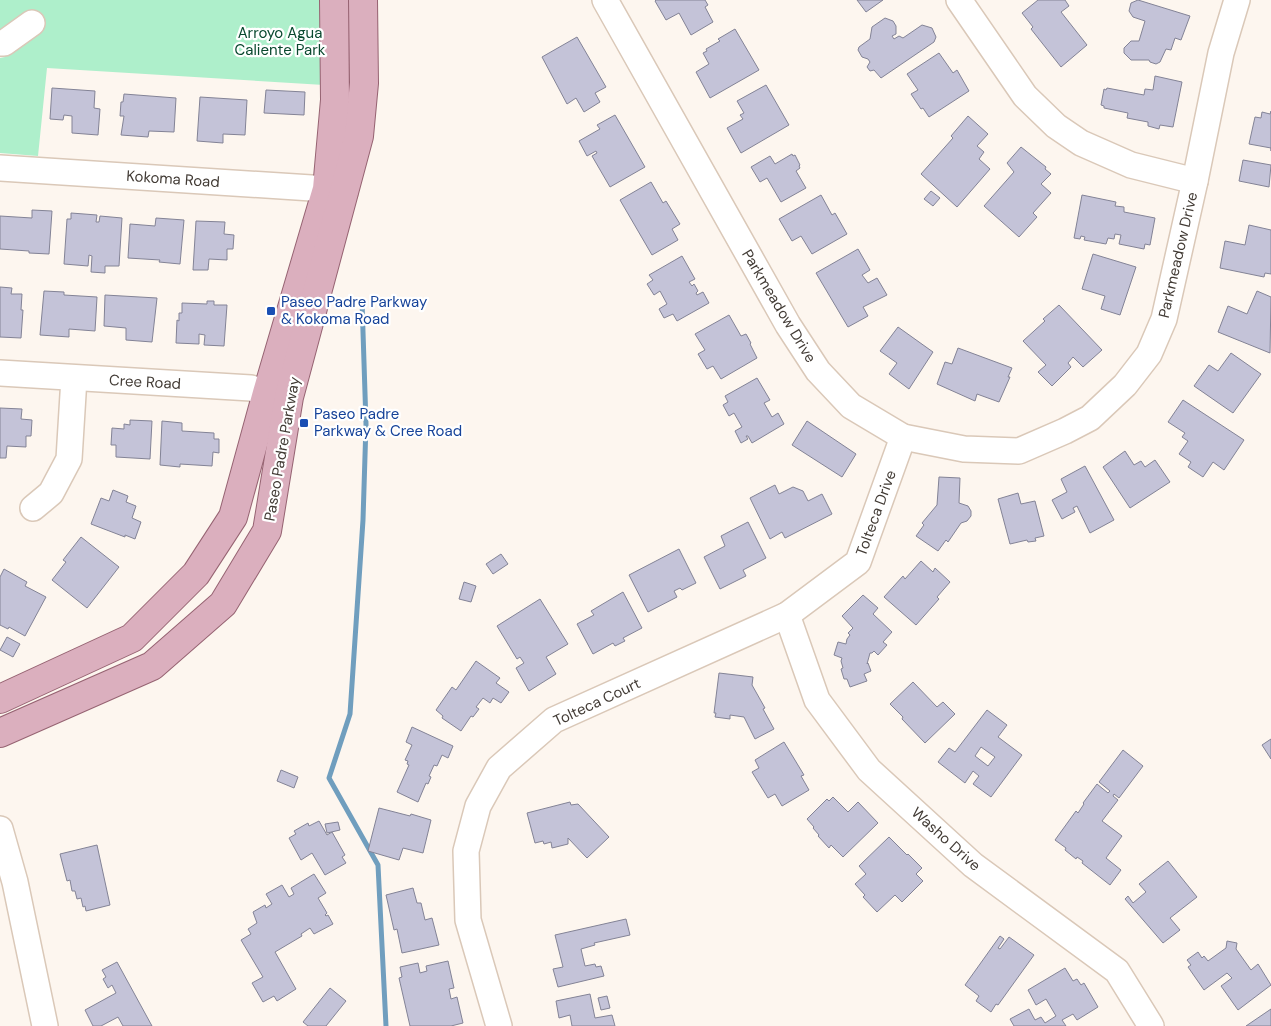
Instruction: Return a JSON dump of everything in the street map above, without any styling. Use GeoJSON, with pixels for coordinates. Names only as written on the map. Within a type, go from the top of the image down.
{"type":"FeatureCollection","features":[{"type":"Feature","properties":{"kind":"main road","name":"Paseo Padre Parkway"},"geometry":{"type":"LineString","coordinates":[[334,0],[336,190]]}},
{"type":"Feature","properties":{"kind":"main road","name":"Paseo Padre Parkway"},"geometry":{"type":"LineString","coordinates":[[0,699],[132,638],[196,574],[233,517],[278,395],[336,190],[359,136],[364,83],[363,0]]}},
{"type":"Feature","properties":{"kind":"main road","name":"Paseo Padre Parkway"},"geometry":{"type":"LineString","coordinates":[[0,733],[152,666],[223,604],[267,531],[278,395]]}},
{"type":"Feature","properties":{"kind":"street","name":"Parkmeadow Drive"},"geometry":{"type":"LineString","coordinates":[[605,0],[788,325],[818,371],[851,406],[903,436],[964,449],[1018,451],[1065,432],[1090,418],[1125,385],[1149,354],[1164,319],[1221,53],[1237,0]]}},
{"type":"Feature","properties":{"kind":"street"},"geometry":{"type":"LineString","coordinates":[[959,0],[1025,96],[1056,126],[1081,143],[1131,165],[1195,181]]}},
{"type":"Feature","properties":{"kind":"street"},"geometry":{"type":"LineString","coordinates":[[0,43],[4,43],[32,23]]}},
{"type":"Feature","properties":{"kind":"street","name":"Kokoma Road"},"geometry":{"type":"LineString","coordinates":[[0,168],[336,190]]}},
{"type":"Feature","properties":{"kind":"street","name":"Cree Road"},"geometry":{"type":"LineString","coordinates":[[0,373],[251,388],[278,395]]}},
{"type":"Feature","properties":{"kind":"street"},"geometry":{"type":"LineString","coordinates":[[33,508],[51,493],[69,459],[74,378]]}},
{"type":"Feature","properties":{"kind":"street","name":"Tolteca Drive"},"geometry":{"type":"LineString","coordinates":[[787,615],[858,562],[903,436]]}},
{"type":"Feature","properties":{"kind":"street","name":"Tolteca Court"},"geometry":{"type":"LineString","coordinates":[[499,1026],[468,920],[466,851],[478,806],[499,768],[554,720],[787,615]]}},
{"type":"Feature","properties":{"kind":"street","name":"Washo Drive"},"geometry":{"type":"LineString","coordinates":[[787,615],[817,700],[869,770],[973,865],[1117,971],[1151,1026]]}},
{"type":"Feature","properties":{"kind":"street"},"geometry":{"type":"LineString","coordinates":[[0,829],[15,882],[45,1026]]}},
{"type":"Feature","properties":{"kind":"green space","name":"Arroyo Agua Caliente Park"},"geometry":{"type":"Polygon","coordinates":[[[0,0],[323,0],[324,85],[47,68],[38,156],[0,153],[0,58],[5,57],[0,48],[0,0]]]}},
{"type":"Feature","properties":{"kind":"building"},"geometry":{"type":"Polygon","coordinates":[[[656,0],[705,0],[708,5],[705,7],[713,22],[691,35],[679,13],[666,20],[656,0]]]}},
{"type":"Feature","properties":{"kind":"building"},"geometry":{"type":"Polygon","coordinates":[[[857,0],[883,0],[866,12],[857,0]]]}},
{"type":"Feature","properties":{"kind":"building"},"geometry":{"type":"Polygon","coordinates":[[[1038,0],[1065,0],[1069,6],[1061,12],[1087,45],[1061,67],[1031,29],[1033,27],[1022,13],[1038,0]]]}},
{"type":"Feature","properties":{"kind":"building"},"geometry":{"type":"Polygon","coordinates":[[[1138,0],[1190,16],[1181,40],[1175,38],[1171,50],[1166,49],[1160,62],[1156,64],[1149,60],[1131,60],[1124,53],[1124,48],[1131,41],[1139,41],[1145,21],[1133,17],[1129,11],[1131,3],[1138,0]]]}},
{"type":"Feature","properties":{"kind":"building"},"geometry":{"type":"Polygon","coordinates":[[[885,18],[893,21],[896,26],[896,34],[892,36],[894,39],[899,36],[903,38],[922,25],[932,28],[936,37],[934,42],[881,78],[874,70],[870,71],[867,67],[870,62],[862,57],[858,50],[859,47],[870,39],[872,27],[885,18]]]}},
{"type":"Feature","properties":{"kind":"building"},"geometry":{"type":"Polygon","coordinates":[[[735,29],[759,70],[710,98],[696,72],[709,64],[703,53],[707,51],[706,49],[735,29]]]}},
{"type":"Feature","properties":{"kind":"building"},"geometry":{"type":"Polygon","coordinates":[[[577,37],[606,87],[595,93],[600,102],[584,112],[576,98],[567,104],[542,57],[577,37]]]}},
{"type":"Feature","properties":{"kind":"building"},"geometry":{"type":"Polygon","coordinates":[[[939,53],[953,73],[957,70],[969,91],[929,117],[911,94],[918,90],[907,74],[939,53]]]}},
{"type":"Feature","properties":{"kind":"building"},"geometry":{"type":"Polygon","coordinates":[[[1155,76],[1182,82],[1173,127],[1160,125],[1159,129],[1148,126],[1148,122],[1127,118],[1128,113],[1104,108],[1101,105],[1104,89],[1144,95],[1145,89],[1153,90],[1155,76]]]}},
{"type":"Feature","properties":{"kind":"building"},"geometry":{"type":"Polygon","coordinates":[[[766,85],[789,125],[741,153],[727,128],[743,119],[740,115],[744,113],[737,101],[766,85]]]}},
{"type":"Feature","properties":{"kind":"building"},"geometry":{"type":"Polygon","coordinates":[[[52,88],[95,91],[94,108],[100,109],[98,135],[72,133],[72,116],[64,115],[63,120],[50,119],[52,88]]]}},
{"type":"Feature","properties":{"kind":"building"},"geometry":{"type":"Polygon","coordinates":[[[266,90],[305,92],[304,115],[264,113],[266,90]]]}},
{"type":"Feature","properties":{"kind":"building"},"geometry":{"type":"Polygon","coordinates":[[[124,94],[176,98],[174,132],[149,131],[148,137],[121,135],[124,116],[120,116],[121,102],[123,102],[124,94]]]}},
{"type":"Feature","properties":{"kind":"building"},"geometry":{"type":"Polygon","coordinates":[[[200,97],[247,100],[245,135],[223,134],[223,143],[197,141],[200,97]]]}},
{"type":"Feature","properties":{"kind":"building"},"geometry":{"type":"Polygon","coordinates":[[[1271,111],[1271,148],[1249,144],[1255,117],[1261,118],[1262,112],[1270,114],[1271,111]]]}},
{"type":"Feature","properties":{"kind":"building"},"geometry":{"type":"Polygon","coordinates":[[[615,115],[645,167],[610,187],[592,156],[597,153],[596,151],[587,156],[579,141],[600,129],[597,125],[615,115]]]}},
{"type":"Feature","properties":{"kind":"building"},"geometry":{"type":"Polygon","coordinates":[[[968,116],[988,134],[977,146],[984,152],[979,159],[990,169],[957,207],[921,174],[953,138],[951,136],[968,116]]]}},
{"type":"Feature","properties":{"kind":"building"},"geometry":{"type":"Polygon","coordinates":[[[1021,147],[1046,167],[1045,169],[1051,174],[1041,184],[1051,193],[1033,213],[1037,217],[1019,237],[984,206],[1014,172],[1007,163],[1021,147]]]}},
{"type":"Feature","properties":{"kind":"building"},"geometry":{"type":"Polygon","coordinates":[[[792,154],[793,156],[795,155],[800,165],[800,168],[796,171],[806,188],[781,202],[767,178],[760,182],[751,167],[770,156],[775,164],[792,154]]]}},
{"type":"Feature","properties":{"kind":"building"},"geometry":{"type":"Polygon","coordinates":[[[1243,160],[1271,165],[1269,187],[1239,181],[1243,160]]]}},
{"type":"Feature","properties":{"kind":"building"},"geometry":{"type":"Polygon","coordinates":[[[651,182],[663,203],[666,201],[680,224],[672,229],[678,240],[652,255],[620,200],[651,182]]]}},
{"type":"Feature","properties":{"kind":"building"},"geometry":{"type":"Polygon","coordinates":[[[931,191],[940,198],[933,206],[924,199],[931,191]]]}},
{"type":"Feature","properties":{"kind":"building"},"geometry":{"type":"Polygon","coordinates":[[[821,195],[832,215],[835,213],[847,234],[812,254],[801,236],[792,241],[779,219],[821,195]]]}},
{"type":"Feature","properties":{"kind":"building"},"geometry":{"type":"Polygon","coordinates":[[[1082,195],[1116,202],[1115,206],[1124,207],[1124,212],[1155,218],[1150,245],[1145,244],[1144,249],[1119,244],[1121,235],[1115,234],[1114,239],[1108,238],[1106,244],[1084,240],[1085,237],[1081,236],[1080,239],[1074,238],[1082,195]]]}},
{"type":"Feature","properties":{"kind":"building"},"geometry":{"type":"Polygon","coordinates":[[[32,210],[52,211],[49,254],[0,249],[0,216],[32,218],[32,210]]]}},
{"type":"Feature","properties":{"kind":"building"},"geometry":{"type":"Polygon","coordinates":[[[71,213],[97,215],[96,222],[99,222],[100,216],[122,218],[119,266],[105,266],[105,273],[91,272],[92,256],[89,255],[88,266],[64,264],[67,219],[71,219],[71,213]]]}},
{"type":"Feature","properties":{"kind":"building"},"geometry":{"type":"Polygon","coordinates":[[[156,218],[184,220],[180,264],[159,262],[160,260],[128,258],[130,224],[155,226],[156,218]]]}},
{"type":"Feature","properties":{"kind":"building"},"geometry":{"type":"Polygon","coordinates":[[[196,221],[225,222],[224,234],[234,235],[233,249],[227,249],[227,260],[209,259],[208,270],[193,270],[196,221]]]}},
{"type":"Feature","properties":{"kind":"building"},"geometry":{"type":"Polygon","coordinates":[[[1249,225],[1271,230],[1271,274],[1265,273],[1264,277],[1220,268],[1225,241],[1245,245],[1249,225]]]}},
{"type":"Feature","properties":{"kind":"building"},"geometry":{"type":"Polygon","coordinates":[[[858,249],[870,270],[862,275],[868,283],[877,278],[887,295],[863,307],[868,316],[848,327],[816,273],[858,249]]]}},
{"type":"Feature","properties":{"kind":"building"},"geometry":{"type":"Polygon","coordinates":[[[1093,254],[1136,267],[1120,315],[1101,309],[1105,296],[1082,289],[1093,254]]]}},
{"type":"Feature","properties":{"kind":"building"},"geometry":{"type":"Polygon","coordinates":[[[682,256],[695,279],[689,282],[692,286],[694,284],[698,291],[697,295],[703,292],[709,303],[677,321],[673,314],[664,318],[659,309],[667,304],[660,291],[654,295],[647,284],[653,280],[649,275],[682,256]]]}},
{"type":"Feature","properties":{"kind":"building"},"geometry":{"type":"Polygon","coordinates":[[[0,287],[12,288],[11,294],[22,294],[21,338],[0,337],[0,287]]]}},
{"type":"Feature","properties":{"kind":"building"},"geometry":{"type":"Polygon","coordinates":[[[44,291],[64,292],[64,295],[97,297],[95,331],[69,329],[69,337],[40,335],[44,291]]]}},
{"type":"Feature","properties":{"kind":"building"},"geometry":{"type":"Polygon","coordinates":[[[1257,291],[1271,297],[1270,353],[1218,332],[1228,306],[1247,314],[1257,291]]]}},
{"type":"Feature","properties":{"kind":"building"},"geometry":{"type":"Polygon","coordinates":[[[105,295],[157,298],[152,342],[126,340],[126,328],[104,326],[105,295]]]}},
{"type":"Feature","properties":{"kind":"building"},"geometry":{"type":"Polygon","coordinates":[[[207,301],[214,301],[214,305],[227,305],[224,346],[204,345],[205,335],[199,334],[199,344],[176,343],[177,320],[179,321],[179,313],[182,313],[182,303],[207,304],[207,301]]]}},
{"type":"Feature","properties":{"kind":"building"},"geometry":{"type":"Polygon","coordinates":[[[1059,305],[1102,350],[1083,367],[1073,357],[1068,363],[1071,367],[1052,386],[1038,372],[1046,365],[1023,341],[1059,305]]]}},
{"type":"Feature","properties":{"kind":"building"},"geometry":{"type":"Polygon","coordinates":[[[729,315],[741,336],[746,334],[757,358],[721,379],[713,366],[707,369],[698,354],[705,350],[695,334],[729,315]]]}},
{"type":"Feature","properties":{"kind":"building"},"geometry":{"type":"Polygon","coordinates":[[[898,327],[933,352],[909,389],[889,374],[897,363],[880,351],[898,327]]]}},
{"type":"Feature","properties":{"kind":"building"},"geometry":{"type":"Polygon","coordinates":[[[958,348],[1012,368],[999,402],[977,394],[975,401],[937,384],[945,362],[952,364],[958,348]]]}},
{"type":"Feature","properties":{"kind":"building"},"geometry":{"type":"Polygon","coordinates":[[[1231,353],[1261,374],[1233,413],[1194,386],[1209,365],[1218,371],[1231,353]]]}},
{"type":"Feature","properties":{"kind":"building"},"geometry":{"type":"Polygon","coordinates":[[[757,378],[770,400],[764,403],[772,417],[778,413],[784,424],[752,443],[748,436],[746,436],[748,439],[741,443],[735,431],[742,427],[734,413],[729,416],[723,405],[728,402],[725,396],[757,378]]]}},
{"type":"Feature","properties":{"kind":"building"},"geometry":{"type":"Polygon","coordinates":[[[1183,400],[1244,440],[1224,470],[1213,462],[1203,477],[1188,467],[1191,462],[1179,454],[1188,441],[1182,437],[1185,433],[1168,422],[1183,400]]]}},
{"type":"Feature","properties":{"kind":"building"},"geometry":{"type":"Polygon","coordinates":[[[0,408],[22,409],[21,419],[32,420],[31,436],[26,436],[26,447],[7,446],[6,458],[0,458],[0,408]]]}},
{"type":"Feature","properties":{"kind":"building"},"geometry":{"type":"Polygon","coordinates":[[[130,420],[152,421],[150,459],[116,457],[116,445],[111,445],[112,428],[124,429],[124,424],[130,425],[130,420]]]}},
{"type":"Feature","properties":{"kind":"building"},"geometry":{"type":"Polygon","coordinates":[[[162,421],[182,423],[182,431],[214,433],[214,439],[219,439],[219,453],[213,452],[212,466],[180,464],[180,467],[160,465],[162,421]]]}},
{"type":"Feature","properties":{"kind":"building"},"geometry":{"type":"Polygon","coordinates":[[[807,421],[856,454],[842,477],[792,445],[807,421]]]}},
{"type":"Feature","properties":{"kind":"building"},"geometry":{"type":"Polygon","coordinates":[[[1125,451],[1134,465],[1141,461],[1145,467],[1155,460],[1170,482],[1130,508],[1103,467],[1125,451]]]}},
{"type":"Feature","properties":{"kind":"building"},"geometry":{"type":"Polygon","coordinates":[[[1085,466],[1114,520],[1090,533],[1077,506],[1073,508],[1075,512],[1062,519],[1052,500],[1067,492],[1061,479],[1085,466]]]}},
{"type":"Feature","properties":{"kind":"building"},"geometry":{"type":"Polygon","coordinates":[[[939,477],[960,478],[959,503],[968,506],[971,516],[967,521],[961,523],[948,542],[946,540],[938,551],[916,536],[924,525],[922,523],[937,505],[939,477]]]}},
{"type":"Feature","properties":{"kind":"building"},"geometry":{"type":"Polygon","coordinates":[[[775,485],[779,494],[793,487],[803,491],[808,501],[822,494],[832,514],[785,538],[782,532],[770,539],[750,498],[775,485]]]}},
{"type":"Feature","properties":{"kind":"building"},"geometry":{"type":"Polygon","coordinates":[[[113,490],[128,496],[126,502],[136,506],[132,518],[141,522],[135,539],[91,524],[101,498],[109,501],[113,490]]]}},
{"type":"Feature","properties":{"kind":"building"},"geometry":{"type":"Polygon","coordinates":[[[1018,493],[1021,504],[1035,501],[1044,536],[1035,538],[1036,541],[1028,542],[1027,540],[1010,544],[998,499],[1018,493]]]}},
{"type":"Feature","properties":{"kind":"building"},"geometry":{"type":"Polygon","coordinates":[[[748,522],[766,558],[743,570],[746,576],[720,589],[704,557],[725,546],[721,536],[748,522]]]}},
{"type":"Feature","properties":{"kind":"building"},"geometry":{"type":"Polygon","coordinates":[[[81,537],[119,567],[87,608],[52,580],[66,562],[63,560],[81,537]]]}},
{"type":"Feature","properties":{"kind":"building"},"geometry":{"type":"Polygon","coordinates":[[[679,549],[696,583],[682,590],[680,588],[674,591],[677,597],[648,612],[629,575],[679,549]]]}},
{"type":"Feature","properties":{"kind":"building"},"geometry":{"type":"Polygon","coordinates":[[[501,554],[508,564],[493,574],[486,564],[501,554]]]}},
{"type":"Feature","properties":{"kind":"building"},"geometry":{"type":"Polygon","coordinates":[[[921,561],[933,572],[935,568],[950,582],[937,597],[939,599],[916,625],[884,597],[903,576],[905,579],[921,561]]]}},
{"type":"Feature","properties":{"kind":"building"},"geometry":{"type":"Polygon","coordinates":[[[4,569],[27,582],[25,586],[46,597],[25,636],[9,627],[8,629],[0,625],[0,577],[4,569]]]}},
{"type":"Feature","properties":{"kind":"building"},"geometry":{"type":"Polygon","coordinates":[[[464,582],[476,586],[471,602],[459,599],[464,582]]]}},
{"type":"Feature","properties":{"kind":"building"},"geometry":{"type":"Polygon","coordinates":[[[623,592],[642,628],[623,638],[625,641],[615,646],[613,643],[593,654],[577,624],[594,615],[591,611],[623,592]]]}},
{"type":"Feature","properties":{"kind":"building"},"geometry":{"type":"Polygon","coordinates":[[[863,595],[878,608],[873,614],[892,632],[883,642],[887,645],[878,655],[874,651],[870,653],[867,664],[871,671],[864,674],[867,681],[850,687],[847,679],[844,679],[841,669],[843,668],[842,658],[834,655],[838,642],[846,644],[850,635],[848,633],[853,628],[842,616],[863,595]]]}},
{"type":"Feature","properties":{"kind":"building"},"geometry":{"type":"Polygon","coordinates":[[[540,599],[568,644],[546,657],[556,674],[529,691],[516,668],[524,663],[520,657],[517,659],[497,626],[540,599]]]}},
{"type":"Feature","properties":{"kind":"building"},"geometry":{"type":"Polygon","coordinates":[[[7,637],[20,644],[13,657],[0,650],[7,637]]]}},
{"type":"Feature","properties":{"kind":"building"},"geometry":{"type":"Polygon","coordinates":[[[476,661],[500,678],[496,683],[509,692],[501,703],[493,698],[490,703],[483,698],[476,707],[479,709],[473,717],[471,716],[461,731],[442,718],[443,716],[436,710],[452,687],[456,690],[476,661]]]}},
{"type":"Feature","properties":{"kind":"building"},"geometry":{"type":"Polygon","coordinates":[[[719,673],[753,677],[752,685],[774,729],[755,739],[744,717],[730,715],[730,719],[715,717],[719,673]]]}},
{"type":"Feature","properties":{"kind":"building"},"geometry":{"type":"Polygon","coordinates":[[[913,682],[937,707],[943,702],[955,714],[925,743],[890,704],[913,682]]]}},
{"type":"Feature","properties":{"kind":"building"},"geometry":{"type":"Polygon","coordinates":[[[987,710],[1007,725],[998,737],[1022,755],[991,797],[973,784],[979,776],[973,771],[965,783],[938,762],[949,748],[955,752],[987,710]],[[981,747],[975,756],[988,766],[995,757],[981,747]]]}},
{"type":"Feature","properties":{"kind":"building"},"geometry":{"type":"Polygon","coordinates":[[[412,727],[453,746],[448,758],[442,755],[437,766],[434,765],[428,784],[426,783],[418,802],[397,792],[409,765],[407,764],[408,761],[405,760],[412,745],[406,742],[412,727]]]}},
{"type":"Feature","properties":{"kind":"building"},"geometry":{"type":"Polygon","coordinates":[[[1271,739],[1271,759],[1262,745],[1271,739]]]}},
{"type":"Feature","properties":{"kind":"building"},"geometry":{"type":"Polygon","coordinates":[[[784,742],[804,775],[801,776],[809,790],[782,806],[775,794],[768,798],[752,772],[759,768],[755,760],[784,742]]]}},
{"type":"Feature","properties":{"kind":"building"},"geometry":{"type":"Polygon","coordinates":[[[1123,750],[1143,766],[1119,798],[1114,794],[1113,796],[1118,800],[1102,821],[1122,836],[1106,858],[1121,870],[1110,885],[1055,840],[1076,811],[1078,813],[1097,784],[1108,793],[1110,791],[1099,782],[1123,750]]]}},
{"type":"Feature","properties":{"kind":"building"},"geometry":{"type":"Polygon","coordinates":[[[281,770],[298,777],[294,788],[277,781],[281,770]]]}},
{"type":"Feature","properties":{"kind":"building"},"geometry":{"type":"Polygon","coordinates":[[[833,797],[848,812],[858,802],[878,823],[843,857],[831,845],[829,848],[818,836],[814,827],[807,819],[827,799],[829,801],[833,797]]]}},
{"type":"Feature","properties":{"kind":"building"},"geometry":{"type":"Polygon","coordinates":[[[570,802],[571,805],[578,804],[609,837],[587,858],[568,838],[568,844],[552,848],[551,842],[544,844],[543,841],[535,843],[527,813],[570,802]]]}},
{"type":"Feature","properties":{"kind":"building"},"geometry":{"type":"Polygon","coordinates":[[[379,808],[431,820],[423,853],[403,848],[399,860],[368,851],[379,808]]]}},
{"type":"Feature","properties":{"kind":"building"},"geometry":{"type":"Polygon","coordinates":[[[319,821],[327,835],[332,832],[345,855],[342,857],[346,863],[325,875],[312,853],[301,860],[289,838],[296,834],[294,831],[308,823],[309,826],[319,821]]]}},
{"type":"Feature","properties":{"kind":"building"},"geometry":{"type":"Polygon","coordinates":[[[338,822],[340,830],[327,833],[325,824],[338,822]]]}},
{"type":"Feature","properties":{"kind":"building"},"geometry":{"type":"Polygon","coordinates":[[[889,837],[922,868],[916,874],[923,881],[902,902],[895,895],[877,912],[863,897],[865,895],[855,884],[866,874],[859,866],[889,837]]]}},
{"type":"Feature","properties":{"kind":"building"},"geometry":{"type":"Polygon","coordinates":[[[97,845],[110,905],[86,911],[81,898],[77,899],[75,891],[72,891],[70,880],[67,881],[60,854],[97,845]]]}},
{"type":"Feature","properties":{"kind":"building"},"geometry":{"type":"Polygon","coordinates":[[[1168,861],[1197,897],[1170,918],[1180,930],[1163,943],[1125,899],[1128,896],[1133,903],[1146,892],[1139,884],[1168,861]]]}},
{"type":"Feature","properties":{"kind":"building"},"geometry":{"type":"Polygon","coordinates":[[[314,874],[326,893],[318,898],[327,913],[325,915],[328,915],[333,924],[314,934],[310,928],[301,934],[302,936],[275,952],[296,989],[277,1001],[274,996],[263,1002],[252,983],[263,977],[241,940],[251,934],[248,929],[257,923],[253,912],[265,905],[266,908],[272,904],[266,894],[282,885],[289,897],[294,894],[291,888],[314,874]]]}},
{"type":"Feature","properties":{"kind":"building"},"geometry":{"type":"Polygon","coordinates":[[[413,888],[417,903],[421,903],[425,920],[432,918],[439,945],[402,953],[397,929],[394,930],[386,895],[413,888]]]}},
{"type":"Feature","properties":{"kind":"building"},"geometry":{"type":"Polygon","coordinates":[[[626,919],[630,935],[594,943],[595,945],[581,949],[585,966],[595,964],[596,967],[601,966],[604,976],[558,987],[553,969],[563,967],[555,935],[626,919]]]}},
{"type":"Feature","properties":{"kind":"building"},"geometry":{"type":"Polygon","coordinates":[[[1000,936],[1004,939],[998,948],[1000,949],[1009,937],[1034,955],[991,1012],[976,1001],[979,996],[965,985],[1000,936]]]}},
{"type":"Feature","properties":{"kind":"building"},"geometry":{"type":"Polygon","coordinates":[[[1227,941],[1237,943],[1236,949],[1251,970],[1258,964],[1271,985],[1238,1010],[1221,986],[1232,978],[1227,973],[1204,990],[1188,967],[1191,965],[1187,960],[1198,952],[1202,958],[1204,956],[1208,961],[1226,948],[1227,941]]]}},
{"type":"Feature","properties":{"kind":"building"},"geometry":{"type":"Polygon","coordinates":[[[448,961],[454,988],[449,989],[451,999],[457,997],[463,1023],[451,1026],[410,1026],[399,978],[402,977],[400,967],[418,963],[420,973],[427,971],[426,966],[448,961]]]}},
{"type":"Feature","properties":{"kind":"building"},"geometry":{"type":"Polygon","coordinates":[[[117,962],[152,1026],[123,1026],[118,1017],[101,1026],[93,1026],[85,1010],[116,993],[112,985],[108,988],[103,979],[106,977],[102,970],[117,962]]]}},
{"type":"Feature","properties":{"kind":"building"},"geometry":{"type":"Polygon","coordinates":[[[1065,968],[1073,981],[1077,979],[1081,985],[1084,983],[1098,1007],[1077,1020],[1073,1014],[1062,1020],[1066,1026],[1014,1026],[1010,1019],[1029,1009],[1035,1020],[1041,1017],[1045,1023],[1056,1016],[1046,999],[1036,1005],[1028,990],[1065,968]]]}},
{"type":"Feature","properties":{"kind":"building"},"geometry":{"type":"Polygon","coordinates":[[[330,988],[346,1001],[326,1026],[308,1026],[303,1022],[330,988]]]}},
{"type":"Feature","properties":{"kind":"building"},"geometry":{"type":"Polygon","coordinates":[[[590,994],[595,1018],[612,1015],[615,1026],[572,1026],[570,1015],[559,1018],[556,1001],[590,994]]]}},
{"type":"Feature","properties":{"kind":"building"},"geometry":{"type":"Polygon","coordinates":[[[607,996],[610,1008],[601,1010],[598,998],[607,996]]]}},
{"type":"Feature","properties":{"kind":"building"},"geometry":{"type":"Polygon","coordinates":[[[1271,1009],[1271,1026],[1246,1026],[1271,1009]]]}},
{"type":"Feature","properties":{"kind":"waterway"},"geometry":{"type":"LineString","coordinates":[[362,301],[366,424],[363,520],[350,714],[329,778],[378,865],[386,1026]]}},
{"type":"Feature","properties":{"kind":"place","name":"Paseo Padre Parkway & Kokoma Road"},"geometry":{"type":"Point","coordinates":[271,311]}},
{"type":"Feature","properties":{"kind":"place","name":"Paseo Padre Parkway & Cree Road"},"geometry":{"type":"Point","coordinates":[304,423]}}]}
